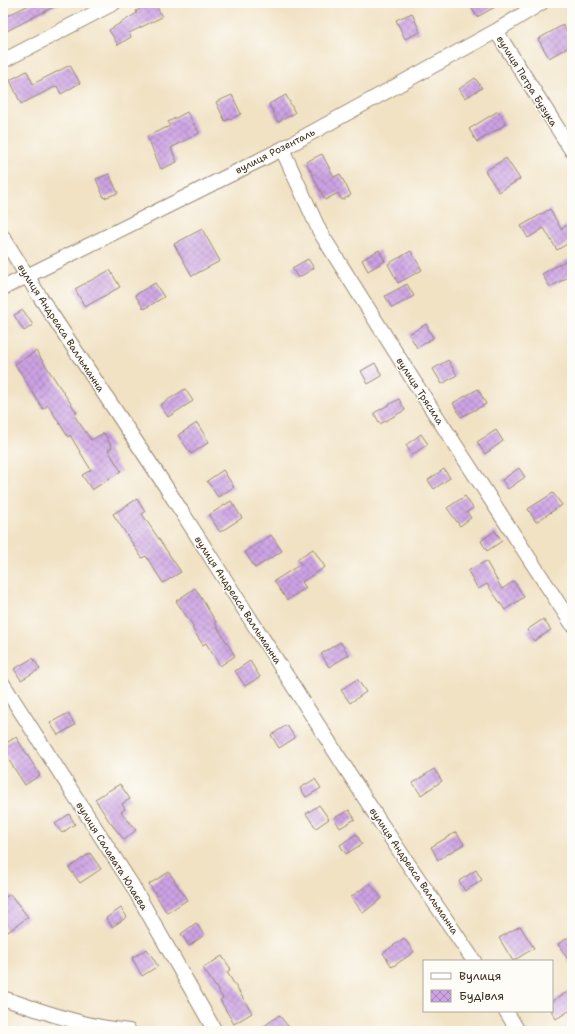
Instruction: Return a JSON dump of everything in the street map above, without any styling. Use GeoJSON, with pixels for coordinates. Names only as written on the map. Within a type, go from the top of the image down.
{"type":"FeatureCollection","features":[{"type":"Feature","properties":{"kind":"street"},"geometry":{"type":"LineString","coordinates":[[3,61],[114,3]]}},
{"type":"Feature","properties":{"kind":"street","name":"вулиця Розенталь"},"geometry":{"type":"LineString","coordinates":[[3,288],[26,275],[282,149],[496,31],[537,4]]}},
{"type":"Feature","properties":{"kind":"street","name":"вулиця Петра Бузука"},"geometry":{"type":"LineString","coordinates":[[496,31],[572,151]]}},
{"type":"Feature","properties":{"kind":"street","name":"вулиця Трясила"},"geometry":{"type":"LineString","coordinates":[[282,149],[320,232],[413,380],[572,624]]}},
{"type":"Feature","properties":{"kind":"street","name":"вулиця Андреаса Валльманна"},"geometry":{"type":"LineString","coordinates":[[3,237],[26,275],[159,478],[382,825],[473,960]]}},
{"type":"Feature","properties":{"kind":"street","name":"вулиця Салавата Юлаєва"},"geometry":{"type":"LineString","coordinates":[[3,684],[132,885],[215,1031]]}},
{"type":"Feature","properties":{"kind":"street"},"geometry":{"type":"LineString","coordinates":[[3,998],[32,1008],[96,1026],[129,1031]]}},
{"type":"Feature","properties":{"kind":"street"},"geometry":{"type":"LineString","coordinates":[[507,1012],[518,1031]]}},
{"type":"Feature","properties":{"kind":"building"},"geometry":{"type":"Polygon","coordinates":[[[33,3],[61,3],[3,33],[3,18],[33,3]]]}},
{"type":"Feature","properties":{"kind":"building"},"geometry":{"type":"Polygon","coordinates":[[[155,3],[162,17],[129,33],[131,37],[118,45],[109,30],[137,13],[136,11],[155,3]]]}},
{"type":"Feature","properties":{"kind":"building"},"geometry":{"type":"Polygon","coordinates":[[[478,3],[502,3],[477,17],[471,7],[478,3]]]}},
{"type":"Feature","properties":{"kind":"building"},"geometry":{"type":"Polygon","coordinates":[[[412,13],[420,32],[405,39],[396,20],[412,13]]]}},
{"type":"Feature","properties":{"kind":"building"},"geometry":{"type":"Polygon","coordinates":[[[563,25],[572,40],[572,45],[549,58],[538,39],[563,25]]]}},
{"type":"Feature","properties":{"kind":"building"},"geometry":{"type":"Polygon","coordinates":[[[70,65],[80,83],[61,94],[57,86],[21,104],[10,80],[27,71],[33,84],[70,65]]]}},
{"type":"Feature","properties":{"kind":"building"},"geometry":{"type":"Polygon","coordinates":[[[475,78],[482,88],[465,98],[459,89],[475,78]]]}},
{"type":"Feature","properties":{"kind":"building"},"geometry":{"type":"Polygon","coordinates":[[[232,95],[241,114],[225,121],[216,102],[232,95]]]}},
{"type":"Feature","properties":{"kind":"building"},"geometry":{"type":"Polygon","coordinates":[[[286,95],[295,113],[278,122],[269,104],[286,95]]]}},
{"type":"Feature","properties":{"kind":"building"},"geometry":{"type":"Polygon","coordinates":[[[498,111],[506,124],[477,142],[469,129],[498,111]]]}},
{"type":"Feature","properties":{"kind":"building"},"geometry":{"type":"Polygon","coordinates":[[[187,112],[199,133],[171,148],[177,162],[161,169],[147,136],[170,126],[168,122],[187,112]]]}},
{"type":"Feature","properties":{"kind":"building"},"geometry":{"type":"Polygon","coordinates":[[[322,154],[334,177],[340,174],[351,195],[342,200],[338,193],[325,200],[306,162],[322,154]]]}},
{"type":"Feature","properties":{"kind":"building"},"geometry":{"type":"Polygon","coordinates":[[[506,158],[520,179],[499,192],[485,171],[506,158]]]}},
{"type":"Feature","properties":{"kind":"building"},"geometry":{"type":"Polygon","coordinates":[[[109,174],[118,193],[104,198],[96,179],[109,174]]]}},
{"type":"Feature","properties":{"kind":"building"},"geometry":{"type":"Polygon","coordinates":[[[550,209],[561,229],[572,222],[572,241],[557,250],[544,228],[528,238],[521,226],[550,209]]]}},
{"type":"Feature","properties":{"kind":"building"},"geometry":{"type":"Polygon","coordinates":[[[202,229],[220,261],[192,276],[174,244],[202,229]]]}},
{"type":"Feature","properties":{"kind":"building"},"geometry":{"type":"Polygon","coordinates":[[[379,250],[385,261],[368,271],[362,260],[379,250]]]}},
{"type":"Feature","properties":{"kind":"building"},"geometry":{"type":"Polygon","coordinates":[[[411,251],[422,270],[398,283],[388,264],[411,251]]]}},
{"type":"Feature","properties":{"kind":"building"},"geometry":{"type":"Polygon","coordinates":[[[572,257],[572,275],[550,287],[542,274],[572,257]]]}},
{"type":"Feature","properties":{"kind":"building"},"geometry":{"type":"Polygon","coordinates":[[[308,259],[314,268],[298,278],[292,268],[308,259]]]}},
{"type":"Feature","properties":{"kind":"building"},"geometry":{"type":"Polygon","coordinates":[[[110,270],[120,287],[85,307],[75,289],[110,270]]]}},
{"type":"Feature","properties":{"kind":"building"},"geometry":{"type":"Polygon","coordinates":[[[155,283],[164,297],[144,309],[135,295],[155,283]]]}},
{"type":"Feature","properties":{"kind":"building"},"geometry":{"type":"Polygon","coordinates":[[[407,284],[414,296],[392,308],[385,296],[407,284]]]}},
{"type":"Feature","properties":{"kind":"building"},"geometry":{"type":"Polygon","coordinates":[[[23,310],[33,325],[24,331],[14,315],[23,310]]]}},
{"type":"Feature","properties":{"kind":"building"},"geometry":{"type":"Polygon","coordinates":[[[426,324],[433,338],[417,348],[409,334],[426,324]]]}},
{"type":"Feature","properties":{"kind":"building"},"geometry":{"type":"Polygon","coordinates":[[[36,351],[77,413],[74,415],[91,440],[104,433],[112,447],[108,450],[121,471],[92,490],[82,475],[91,470],[70,435],[68,437],[48,405],[43,409],[15,364],[36,351]]]}},
{"type":"Feature","properties":{"kind":"building"},"geometry":{"type":"Polygon","coordinates":[[[448,360],[457,375],[442,384],[433,369],[448,360]]]}},
{"type":"Feature","properties":{"kind":"building"},"geometry":{"type":"Polygon","coordinates":[[[375,363],[382,376],[368,384],[361,371],[375,363]]]}},
{"type":"Feature","properties":{"kind":"building"},"geometry":{"type":"Polygon","coordinates":[[[185,389],[193,401],[168,417],[160,405],[185,389]]]}},
{"type":"Feature","properties":{"kind":"building"},"geometry":{"type":"Polygon","coordinates":[[[478,389],[486,404],[461,417],[453,403],[478,389]]]}},
{"type":"Feature","properties":{"kind":"building"},"geometry":{"type":"Polygon","coordinates":[[[399,399],[405,410],[380,424],[374,413],[399,399]]]}},
{"type":"Feature","properties":{"kind":"building"},"geometry":{"type":"Polygon","coordinates":[[[197,423],[209,442],[191,454],[178,435],[197,423]]]}},
{"type":"Feature","properties":{"kind":"building"},"geometry":{"type":"Polygon","coordinates":[[[496,430],[503,441],[485,454],[477,442],[496,430]]]}},
{"type":"Feature","properties":{"kind":"building"},"geometry":{"type":"Polygon","coordinates":[[[421,434],[428,444],[412,455],[406,445],[421,434]]]}},
{"type":"Feature","properties":{"kind":"building"},"geometry":{"type":"Polygon","coordinates":[[[519,468],[525,477],[508,489],[502,480],[519,468]]]}},
{"type":"Feature","properties":{"kind":"building"},"geometry":{"type":"Polygon","coordinates":[[[444,469],[450,478],[434,489],[428,480],[444,469]]]}},
{"type":"Feature","properties":{"kind":"building"},"geometry":{"type":"Polygon","coordinates":[[[223,470],[234,487],[218,497],[207,481],[223,470]]]}},
{"type":"Feature","properties":{"kind":"building"},"geometry":{"type":"Polygon","coordinates":[[[553,493],[562,505],[536,522],[528,509],[553,493]]]}},
{"type":"Feature","properties":{"kind":"building"},"geometry":{"type":"Polygon","coordinates":[[[465,496],[473,508],[467,512],[471,518],[460,526],[447,508],[465,496]]]}},
{"type":"Feature","properties":{"kind":"building"},"geometry":{"type":"Polygon","coordinates":[[[137,499],[145,512],[142,514],[181,572],[163,583],[146,556],[142,558],[113,514],[137,499]]]}},
{"type":"Feature","properties":{"kind":"building"},"geometry":{"type":"Polygon","coordinates":[[[231,501],[242,518],[220,532],[209,515],[231,501]]]}},
{"type":"Feature","properties":{"kind":"building"},"geometry":{"type":"Polygon","coordinates":[[[495,531],[502,541],[487,551],[481,541],[495,531]]]}},
{"type":"Feature","properties":{"kind":"building"},"geometry":{"type":"Polygon","coordinates":[[[271,535],[282,551],[255,568],[245,552],[271,535]]]}},
{"type":"Feature","properties":{"kind":"building"},"geometry":{"type":"Polygon","coordinates":[[[313,549],[325,567],[302,582],[306,588],[287,600],[274,581],[301,564],[297,559],[313,549]]]}},
{"type":"Feature","properties":{"kind":"building"},"geometry":{"type":"Polygon","coordinates":[[[486,561],[502,589],[514,581],[524,597],[505,610],[487,584],[478,589],[468,571],[486,561]]]}},
{"type":"Feature","properties":{"kind":"building"},"geometry":{"type":"Polygon","coordinates":[[[195,588],[235,656],[220,666],[206,643],[203,645],[192,628],[194,627],[176,601],[195,588]]]}},
{"type":"Feature","properties":{"kind":"building"},"geometry":{"type":"Polygon","coordinates":[[[543,619],[551,630],[534,641],[527,630],[543,619]]]}},
{"type":"Feature","properties":{"kind":"building"},"geometry":{"type":"Polygon","coordinates":[[[340,642],[349,655],[329,667],[321,654],[340,642]]]}},
{"type":"Feature","properties":{"kind":"building"},"geometry":{"type":"Polygon","coordinates":[[[33,658],[40,669],[21,680],[14,669],[33,658]]]}},
{"type":"Feature","properties":{"kind":"building"},"geometry":{"type":"Polygon","coordinates":[[[250,661],[260,677],[245,686],[235,671],[250,661]]]}},
{"type":"Feature","properties":{"kind":"building"},"geometry":{"type":"Polygon","coordinates":[[[357,679],[366,692],[350,703],[341,690],[357,679]]]}},
{"type":"Feature","properties":{"kind":"building"},"geometry":{"type":"Polygon","coordinates":[[[68,713],[75,725],[58,735],[50,723],[68,713]]]}},
{"type":"Feature","properties":{"kind":"building"},"geometry":{"type":"Polygon","coordinates":[[[287,725],[295,738],[279,748],[271,735],[287,725]]]}},
{"type":"Feature","properties":{"kind":"building"},"geometry":{"type":"Polygon","coordinates":[[[16,737],[40,775],[25,785],[3,751],[3,745],[16,737]]]}},
{"type":"Feature","properties":{"kind":"building"},"geometry":{"type":"Polygon","coordinates":[[[434,769],[442,781],[421,795],[413,783],[434,769]]]}},
{"type":"Feature","properties":{"kind":"building"},"geometry":{"type":"Polygon","coordinates":[[[315,779],[321,788],[306,797],[300,788],[315,779]]]}},
{"type":"Feature","properties":{"kind":"building"},"geometry":{"type":"Polygon","coordinates":[[[120,784],[130,799],[122,804],[125,809],[121,812],[136,830],[124,840],[109,821],[95,799],[120,784]]]}},
{"type":"Feature","properties":{"kind":"building"},"geometry":{"type":"Polygon","coordinates":[[[319,805],[329,819],[316,828],[306,814],[319,805]]]}},
{"type":"Feature","properties":{"kind":"building"},"geometry":{"type":"Polygon","coordinates":[[[349,810],[355,819],[340,828],[334,818],[349,810]]]}},
{"type":"Feature","properties":{"kind":"building"},"geometry":{"type":"Polygon","coordinates":[[[69,814],[75,824],[62,833],[55,824],[69,814]]]}},
{"type":"Feature","properties":{"kind":"building"},"geometry":{"type":"Polygon","coordinates":[[[456,832],[464,844],[438,860],[431,847],[456,832]]]}},
{"type":"Feature","properties":{"kind":"building"},"geometry":{"type":"Polygon","coordinates":[[[356,834],[362,844],[346,854],[340,845],[356,834]]]}},
{"type":"Feature","properties":{"kind":"building"},"geometry":{"type":"Polygon","coordinates":[[[90,853],[101,869],[80,883],[69,868],[90,853]]]}},
{"type":"Feature","properties":{"kind":"building"},"geometry":{"type":"Polygon","coordinates":[[[476,870],[482,880],[465,891],[459,881],[476,870]]]}},
{"type":"Feature","properties":{"kind":"building"},"geometry":{"type":"Polygon","coordinates":[[[169,872],[187,900],[167,913],[149,884],[169,872]]]}},
{"type":"Feature","properties":{"kind":"building"},"geometry":{"type":"Polygon","coordinates":[[[370,883],[382,898],[363,913],[351,897],[370,883]]]}},
{"type":"Feature","properties":{"kind":"building"},"geometry":{"type":"Polygon","coordinates":[[[10,894],[28,917],[8,932],[3,925],[3,899],[10,894]]]}},
{"type":"Feature","properties":{"kind":"building"},"geometry":{"type":"Polygon","coordinates":[[[121,908],[127,917],[112,927],[106,918],[121,908]]]}},
{"type":"Feature","properties":{"kind":"building"},"geometry":{"type":"Polygon","coordinates":[[[196,923],[204,935],[189,946],[181,934],[196,923]]]}},
{"type":"Feature","properties":{"kind":"building"},"geometry":{"type":"Polygon","coordinates":[[[520,926],[534,948],[512,960],[499,938],[520,926]]]}},
{"type":"Feature","properties":{"kind":"building"},"geometry":{"type":"Polygon","coordinates":[[[572,935],[572,966],[558,944],[572,935]]]}},
{"type":"Feature","properties":{"kind":"building"},"geometry":{"type":"Polygon","coordinates":[[[404,938],[414,952],[392,967],[383,953],[404,938]]]}},
{"type":"Feature","properties":{"kind":"building"},"geometry":{"type":"Polygon","coordinates":[[[147,949],[158,966],[142,976],[132,958],[147,949]]]}},
{"type":"Feature","properties":{"kind":"building"},"geometry":{"type":"Polygon","coordinates":[[[222,956],[231,969],[227,972],[252,1013],[234,1024],[220,1000],[223,998],[203,968],[222,956]]]}},
{"type":"Feature","properties":{"kind":"building"},"geometry":{"type":"Polygon","coordinates":[[[572,989],[572,1009],[556,1019],[552,1012],[553,1000],[572,989]]]}},
{"type":"Feature","properties":{"kind":"building"},"geometry":{"type":"Polygon","coordinates":[[[279,1015],[292,1031],[258,1031],[279,1015]]]}}]}
